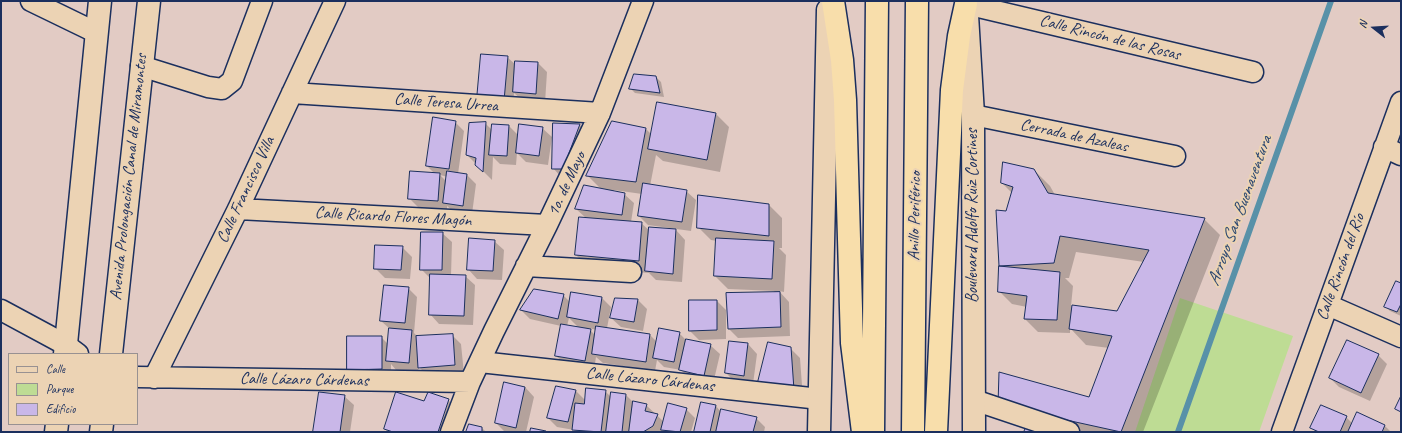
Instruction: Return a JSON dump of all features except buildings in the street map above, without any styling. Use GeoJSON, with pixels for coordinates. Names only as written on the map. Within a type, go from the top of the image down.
{"type":"FeatureCollection","features":[{"type":"Feature","properties":{"kind":"highway"},"geometry":{"type":"LineString","coordinates":[[833,1],[842,60],[845,100],[851,336],[863,432]]}},
{"type":"Feature","properties":{"kind":"highway"},"geometry":{"type":"LineString","coordinates":[[873,432],[877,1]]}},
{"type":"Feature","properties":{"kind":"highway","name":"Anillo Periférico"},"geometry":{"type":"LineString","coordinates":[[913,432],[917,1]]}},
{"type":"Feature","properties":{"kind":"highway"},"geometry":{"type":"LineString","coordinates":[[936,432],[952,90],[958,36],[966,2]]}},
{"type":"Feature","properties":{"kind":"main road"},"geometry":{"type":"LineString","coordinates":[[70,351],[100,1]]}},
{"type":"Feature","properties":{"kind":"main road","name":"Avenida Prolongación Canal de Miramontes"},"geometry":{"type":"LineString","coordinates":[[111,353],[148,1]]}},
{"type":"Feature","properties":{"kind":"main road"},"geometry":{"type":"LineString","coordinates":[[819,432],[829,1]]}},
{"type":"Feature","properties":{"kind":"main road","name":"Boulevard Adolfo Ruiz Cortines"},"geometry":{"type":"LineString","coordinates":[[966,2],[972,115],[974,432]]}},
{"type":"Feature","properties":{"kind":"street"},"geometry":{"type":"LineString","coordinates":[[31,1],[97,33]]}},
{"type":"Feature","properties":{"kind":"street"},"geometry":{"type":"LineString","coordinates":[[142,66],[208,87],[222,89],[232,81],[262,1]]}},
{"type":"Feature","properties":{"kind":"street","name":"Calle Francisco Villa"},"geometry":{"type":"LineString","coordinates":[[146,378],[238,209],[335,1]]}},
{"type":"Feature","properties":{"kind":"street","name":"1o. de Mayo"},"geometry":{"type":"LineString","coordinates":[[451,432],[470,382],[526,266],[548,225],[600,113],[643,1]]}},
{"type":"Feature","properties":{"kind":"street","name":"Calle Rincón de las Rosas"},"geometry":{"type":"LineString","coordinates":[[966,2],[1253,72]]}},
{"type":"Feature","properties":{"kind":"street","name":"Calle Teresa Urrea"},"geometry":{"type":"LineString","coordinates":[[292,93],[600,113]]}},
{"type":"Feature","properties":{"kind":"street","name":"Calle Rincón del Río"},"geometry":{"type":"LineString","coordinates":[[1282,432],[1328,304],[1392,151],[1401,102]]}},
{"type":"Feature","properties":{"kind":"street","name":"Cerrada de Azaleas"},"geometry":{"type":"LineString","coordinates":[[972,115],[1175,156]]}},
{"type":"Feature","properties":{"kind":"street","name":"Calle Ricardo Flores Magón"},"geometry":{"type":"LineString","coordinates":[[238,209],[548,225]]}},
{"type":"Feature","properties":{"kind":"street"},"geometry":{"type":"LineString","coordinates":[[526,266],[631,272]]}},
{"type":"Feature","properties":{"kind":"street"},"geometry":{"type":"LineString","coordinates":[[1328,304],[1401,337]]}},
{"type":"Feature","properties":{"kind":"street"},"geometry":{"type":"LineString","coordinates":[[1,310],[70,351]]}},
{"type":"Feature","properties":{"kind":"street","name":"Calle Lázaro Cárdenas"},"geometry":{"type":"LineString","coordinates":[[480,362],[820,399]]}},
{"type":"Feature","properties":{"kind":"street","name":"Calle Lázaro Cárdenas"},"geometry":{"type":"LineString","coordinates":[[146,378],[470,382]]}},
{"type":"Feature","properties":{"kind":"street"},"geometry":{"type":"LineString","coordinates":[[974,400],[1069,432]]}},
{"type":"Feature","properties":{"kind":"green space"},"geometry":{"type":"Polygon","coordinates":[[[1180,298],[1293,336],[1259,432],[1135,432],[1180,298]]]}},
{"type":"Feature","properties":{"kind":"waterway","name":"Arroyo San Buenaventura"},"geometry":{"type":"LineString","coordinates":[[1178,432],[1331,1]]}}]}
